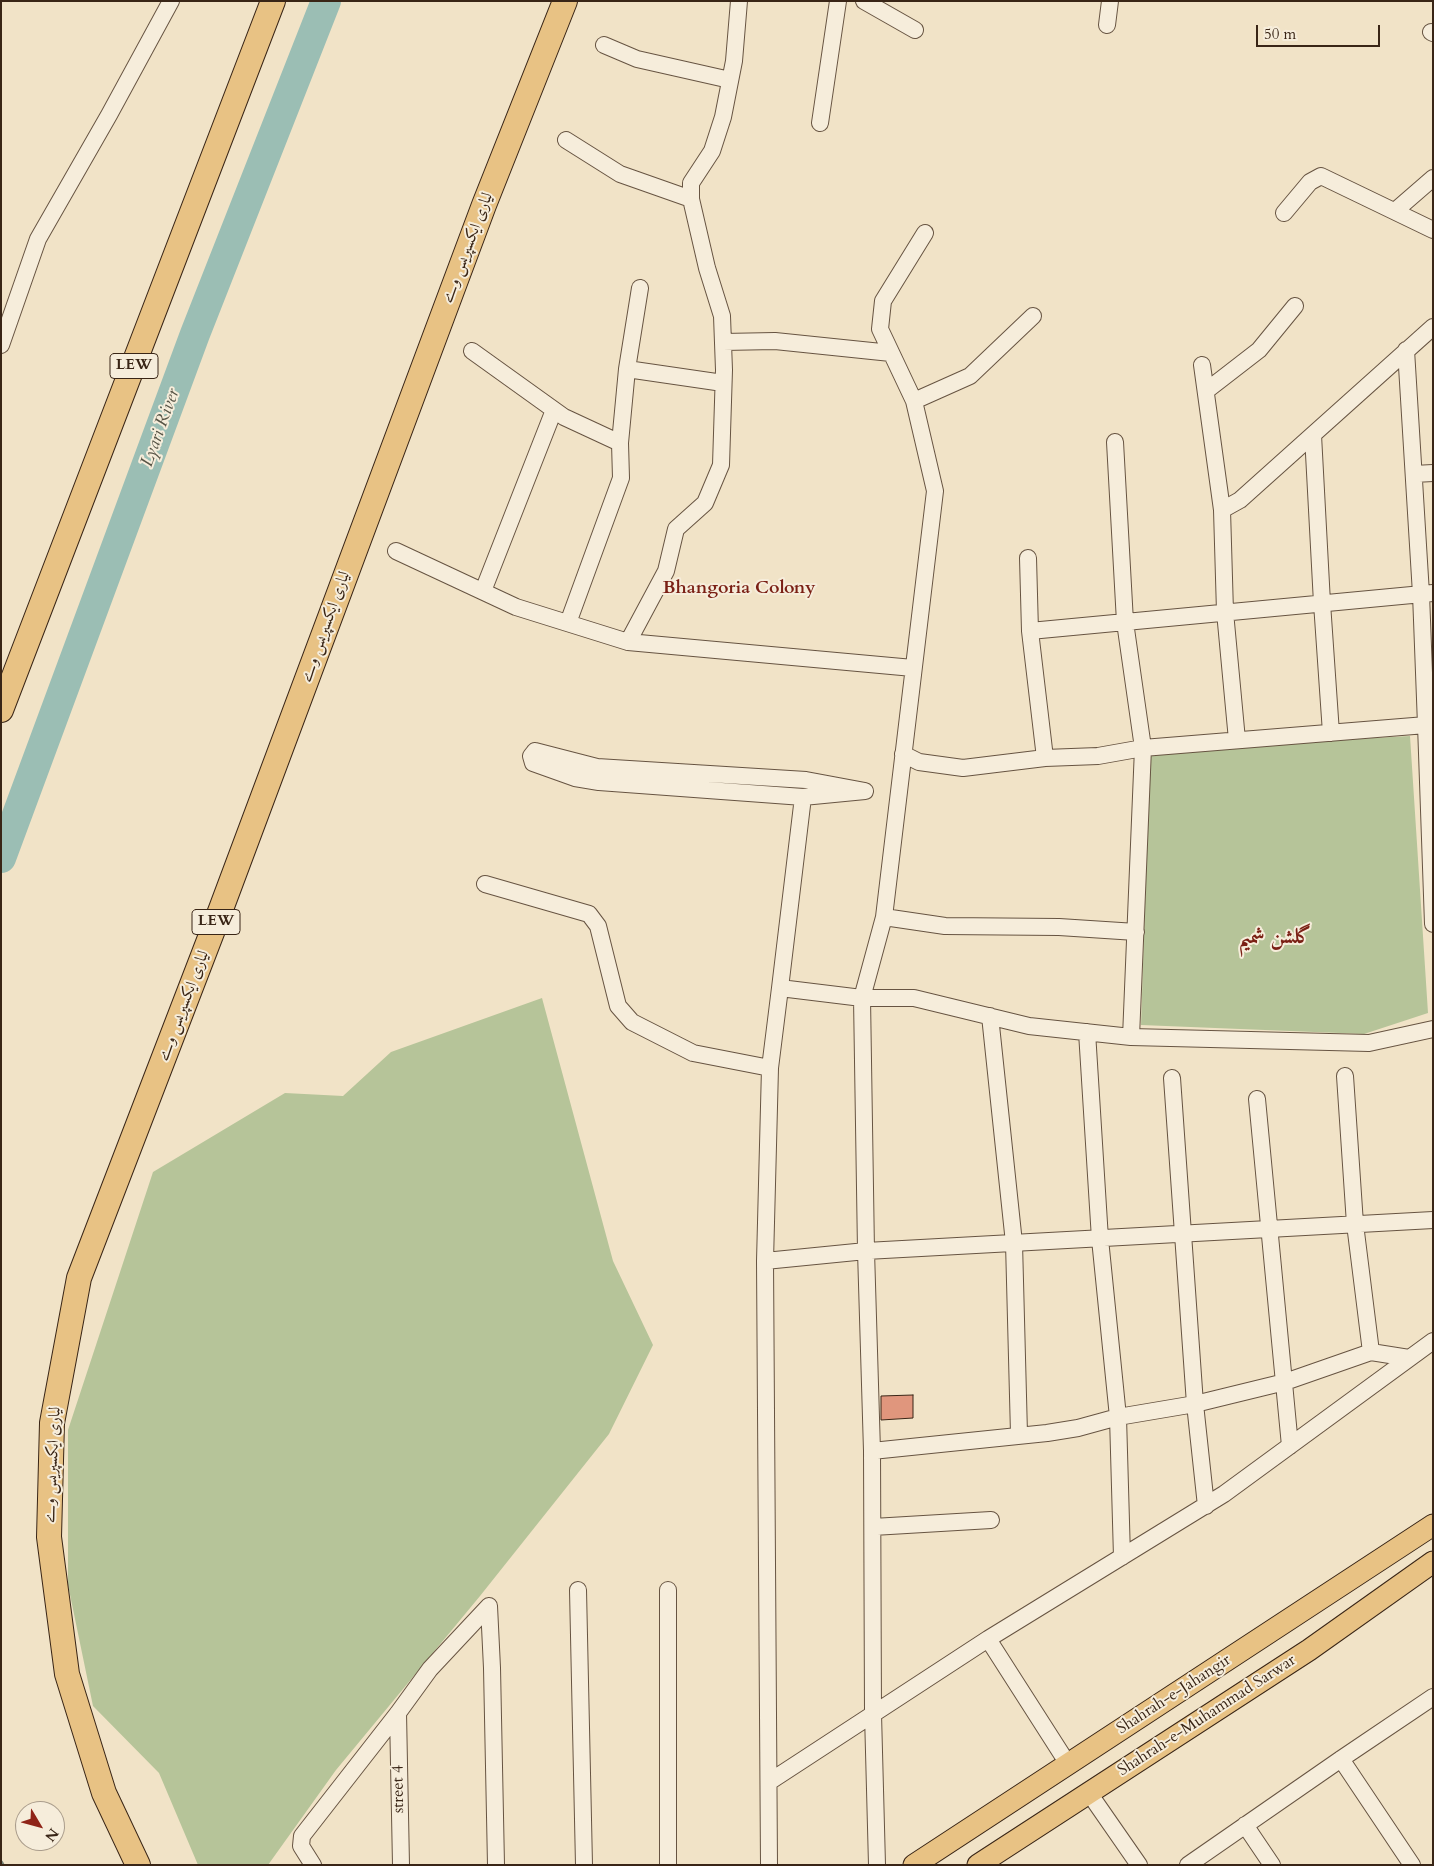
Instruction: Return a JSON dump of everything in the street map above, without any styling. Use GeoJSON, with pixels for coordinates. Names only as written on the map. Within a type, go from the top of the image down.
{"type":"FeatureCollection","features":[{"type":"Feature","properties":{"kind":"highway","name":"LEW"},"geometry":{"type":"LineString","coordinates":[[1,710],[273,1]]}},
{"type":"Feature","properties":{"kind":"highway","name":"لیاری ایکسپریس وے"},"geometry":{"type":"LineString","coordinates":[[138,1865],[104,1793],[68,1674],[49,1537],[52,1423],[80,1278],[228,890],[484,205],[564,1]]}},
{"type":"Feature","properties":{"kind":"main road","name":"Shahrah-e-Jahangir"},"geometry":{"type":"LineString","coordinates":[[914,1865],[1433,1526]]}},
{"type":"Feature","properties":{"kind":"main road","name":"Shahrah-e-Muhammad Sarwar"},"geometry":{"type":"LineString","coordinates":[[978,1865],[1309,1650],[1433,1562]]}},
{"type":"Feature","properties":{"kind":"street"},"geometry":{"type":"LineString","coordinates":[[1,345],[38,239],[171,1]]}},
{"type":"Feature","properties":{"kind":"street"},"geometry":{"type":"LineString","coordinates":[[628,642],[666,571],[676,529],[705,503],[721,465],[722,316],[707,268],[691,199],[691,183],[712,151],[722,117],[734,61],[739,1]]}},
{"type":"Feature","properties":{"kind":"street"},"geometry":{"type":"LineString","coordinates":[[820,124],[838,1]]}},
{"type":"Feature","properties":{"kind":"street"},"geometry":{"type":"LineString","coordinates":[[864,1],[915,30]]}},
{"type":"Feature","properties":{"kind":"street"},"geometry":{"type":"LineString","coordinates":[[1106,25],[1110,1]]}},
{"type":"Feature","properties":{"kind":"street"},"geometry":{"type":"LineString","coordinates":[[604,45],[637,59],[730,80]]}},
{"type":"Feature","properties":{"kind":"street"},"geometry":{"type":"LineString","coordinates":[[566,140],[620,174],[691,199]]}},
{"type":"Feature","properties":{"kind":"street"},"geometry":{"type":"LineString","coordinates":[[1284,213],[1310,182],[1321,176],[1433,230]]}},
{"type":"Feature","properties":{"kind":"street"},"geometry":{"type":"LineString","coordinates":[[1395,212],[1433,178]]}},
{"type":"Feature","properties":{"kind":"street"},"geometry":{"type":"LineString","coordinates":[[877,1865],[873,1714],[872,1451],[866,1251],[862,998],[884,917],[935,491],[914,401],[880,329],[883,301],[925,233]]}},
{"type":"Feature","properties":{"kind":"street"},"geometry":{"type":"LineString","coordinates":[[568,623],[621,478],[620,443],[627,369],[640,288]]}},
{"type":"Feature","properties":{"kind":"street"},"geometry":{"type":"LineString","coordinates":[[1206,391],[1259,350],[1295,306]]}},
{"type":"Feature","properties":{"kind":"street"},"geometry":{"type":"LineString","coordinates":[[914,401],[970,376],[1033,316]]}},
{"type":"Feature","properties":{"kind":"street"},"geometry":{"type":"LineString","coordinates":[[1222,510],[1240,500],[1433,327]]}},
{"type":"Feature","properties":{"kind":"street"},"geometry":{"type":"LineString","coordinates":[[723,342],[775,341],[891,354]]}},
{"type":"Feature","properties":{"kind":"street"},"geometry":{"type":"LineString","coordinates":[[1406,350],[1414,474],[1427,593],[1426,725],[1431,808],[1433,924]]}},
{"type":"Feature","properties":{"kind":"street"},"geometry":{"type":"LineString","coordinates":[[472,351],[554,410],[620,443]]}},
{"type":"Feature","properties":{"kind":"street"},"geometry":{"type":"LineString","coordinates":[[1202,365],[1222,510],[1224,612],[1237,740]]}},
{"type":"Feature","properties":{"kind":"street"},"geometry":{"type":"LineString","coordinates":[[627,369],[723,384]]}},
{"type":"Feature","properties":{"kind":"street"},"geometry":{"type":"LineString","coordinates":[[483,591],[554,410]]}},
{"type":"Feature","properties":{"kind":"street"},"geometry":{"type":"LineString","coordinates":[[1313,435],[1331,733]]}},
{"type":"Feature","properties":{"kind":"street"},"geometry":{"type":"LineString","coordinates":[[1115,442],[1125,622],[1143,748],[1131,1037]]}},
{"type":"Feature","properties":{"kind":"street"},"geometry":{"type":"LineString","coordinates":[[1414,474],[1433,473]]}},
{"type":"Feature","properties":{"kind":"street"},"geometry":{"type":"LineString","coordinates":[[396,551],[516,607],[628,642],[913,668]]}},
{"type":"Feature","properties":{"kind":"street"},"geometry":{"type":"LineString","coordinates":[[1028,558],[1030,631],[1045,758]]}},
{"type":"Feature","properties":{"kind":"street"},"geometry":{"type":"LineString","coordinates":[[1030,631],[1427,593]]}},
{"type":"Feature","properties":{"kind":"street"},"geometry":{"type":"LineString","coordinates":[[903,754],[919,762],[963,768],[1045,758],[1098,756],[1143,748],[1426,725]]}},
{"type":"Feature","properties":{"kind":"street"},"geometry":{"type":"LineString","coordinates":[[539,751],[596,767],[806,780],[865,791],[803,797],[599,782],[575,778],[533,763],[531,756],[532,752],[539,751]]}},
{"type":"Feature","properties":{"kind":"street"},"geometry":{"type":"LineString","coordinates":[[755,1865],[769,1860],[765,1260],[770,1068],[803,797]]}},
{"type":"Feature","properties":{"kind":"street"},"geometry":{"type":"LineString","coordinates":[[485,884],[589,914],[598,926],[618,1006],[632,1022],[693,1053],[770,1068]]}},
{"type":"Feature","properties":{"kind":"street"},"geometry":{"type":"LineString","coordinates":[[884,917],[945,926],[1059,928],[1136,932]]}},
{"type":"Feature","properties":{"kind":"street"},"geometry":{"type":"LineString","coordinates":[[780,988],[862,998],[914,998],[1029,1026],[1131,1037],[1369,1043],[1433,1029]]}},
{"type":"Feature","properties":{"kind":"street"},"geometry":{"type":"LineString","coordinates":[[990,1016],[1014,1243],[1019,1434]]}},
{"type":"Feature","properties":{"kind":"street"},"geometry":{"type":"LineString","coordinates":[[1087,1032],[1100,1238],[1118,1417],[1122,1557]]}},
{"type":"Feature","properties":{"kind":"street"},"geometry":{"type":"LineString","coordinates":[[1344,1076],[1355,1224],[1371,1352]]}},
{"type":"Feature","properties":{"kind":"street"},"geometry":{"type":"LineString","coordinates":[[1172,1078],[1194,1404],[1206,1506]]}},
{"type":"Feature","properties":{"kind":"street"},"geometry":{"type":"LineString","coordinates":[[1257,1099],[1290,1446]]}},
{"type":"Feature","properties":{"kind":"street"},"geometry":{"type":"LineString","coordinates":[[765,1260],[866,1251],[1433,1220]]}},
{"type":"Feature","properties":{"kind":"street"},"geometry":{"type":"LineString","coordinates":[[769,1782],[988,1639],[1206,1506],[1433,1341]]}},
{"type":"Feature","properties":{"kind":"street"},"geometry":{"type":"LineString","coordinates":[[872,1451],[1070,1429],[1118,1417],[1194,1404],[1285,1382],[1371,1352],[1409,1358]]}},
{"type":"Feature","properties":{"kind":"street"},"geometry":{"type":"LineString","coordinates":[[873,1527],[992,1520]]}},
{"type":"Feature","properties":{"kind":"street"},"geometry":{"type":"LineString","coordinates":[[578,1590],[584,1865]]}},
{"type":"Feature","properties":{"kind":"street"},"geometry":{"type":"LineString","coordinates":[[668,1590],[668,1865]]}},
{"type":"Feature","properties":{"kind":"street"},"geometry":{"type":"LineString","coordinates":[[313,1865],[301,1846],[302,1836],[430,1669],[489,1606],[496,1865]]}},
{"type":"Feature","properties":{"kind":"street"},"geometry":{"type":"LineString","coordinates":[[988,1639],[1068,1764]]}},
{"type":"Feature","properties":{"kind":"street"},"geometry":{"type":"LineString","coordinates":[[1188,1865],[1433,1697]]}},
{"type":"Feature","properties":{"kind":"street","name":"street 4"},"geometry":{"type":"LineString","coordinates":[[398,1713],[401,1865]]}},
{"type":"Feature","properties":{"kind":"street"},"geometry":{"type":"LineString","coordinates":[[1341,1759],[1412,1865]]}},
{"type":"Feature","properties":{"kind":"street"},"geometry":{"type":"LineString","coordinates":[[1089,1793],[1138,1865]]}},
{"type":"Feature","properties":{"kind":"street"},"geometry":{"type":"LineString","coordinates":[[1245,1825],[1272,1865]]}},
{"type":"Feature","properties":{"kind":"green space"},"geometry":{"type":"Polygon","coordinates":[[[1410,736],[1428,1013],[1364,1034],[1141,1025],[1150,750],[1410,736]]]}},
{"type":"Feature","properties":{"kind":"green space"},"geometry":{"type":"Polygon","coordinates":[[[542,998],[613,1261],[653,1345],[609,1434],[480,1596],[336,1770],[268,1865],[198,1865],[159,1773],[93,1706],[68,1585],[68,1430],[153,1172],[285,1093],[343,1096],[391,1052],[542,998]]]}},
{"type":"Feature","properties":{"kind":"building"},"geometry":{"type":"Polygon","coordinates":[[[913,1395],[913,1418],[881,1420],[881,1396],[913,1395]]]}},
{"type":"Feature","properties":{"kind":"waterway","name":"Lyari River"},"geometry":{"type":"LineString","coordinates":[[1,858],[195,334],[326,1]]}},
{"type":"Feature","properties":{"kind":"district","name":"Bhangoria Colony"},"geometry":{"type":"Point","coordinates":[739,589]}},
{"type":"Feature","properties":{"kind":"district","name":"گلشن شمیم"},"geometry":{"type":"Point","coordinates":[1275,938]}}]}
